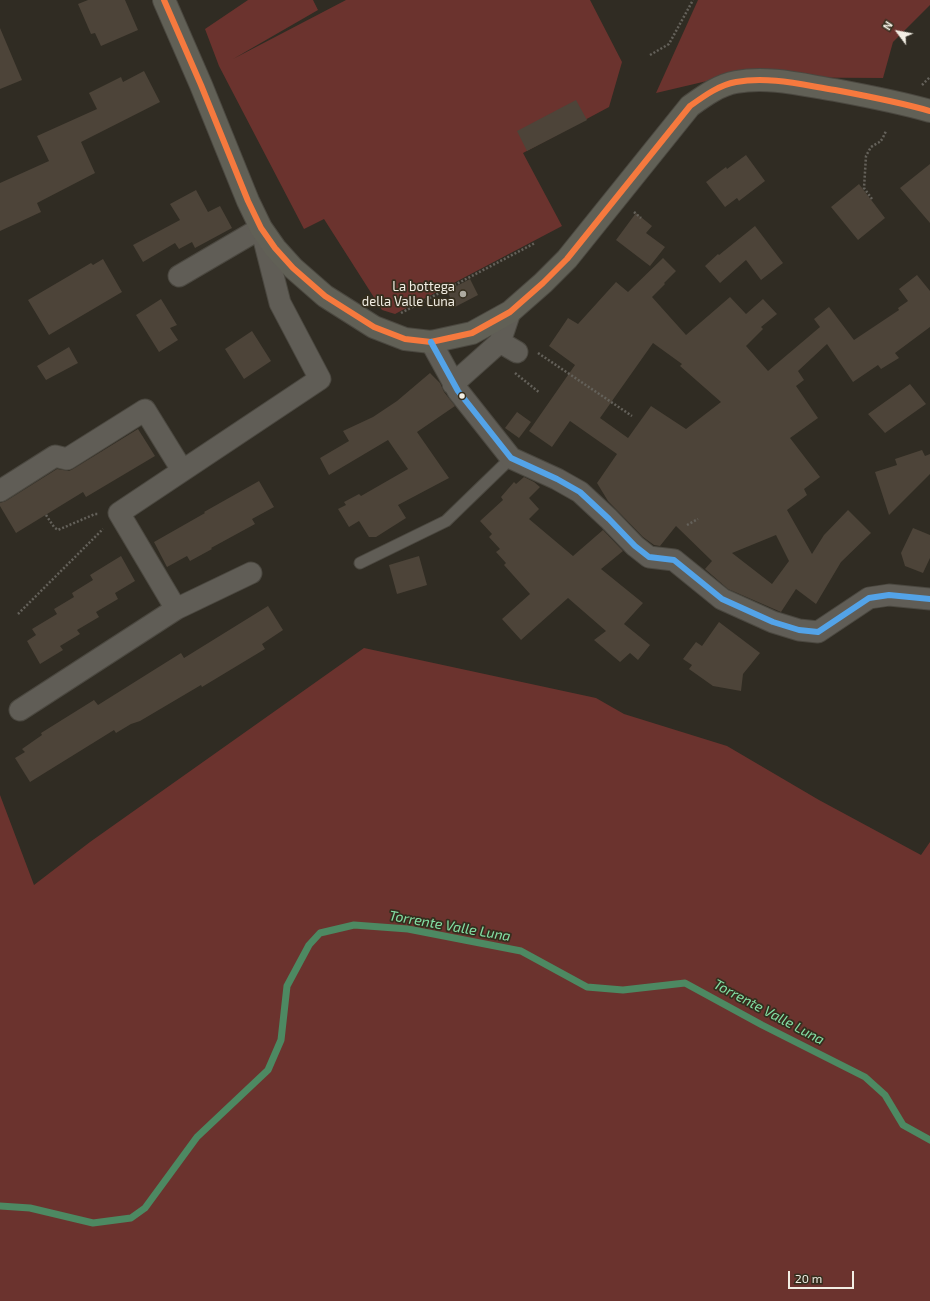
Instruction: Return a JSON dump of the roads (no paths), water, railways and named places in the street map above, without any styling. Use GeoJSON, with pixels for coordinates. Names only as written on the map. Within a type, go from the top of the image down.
{"type":"FeatureCollection","features":[{"type":"Feature","properties":{"kind":"street"},"geometry":{"type":"LineString","coordinates":[[164,0],[201,85],[248,201],[261,228],[274,248],[293,268],[325,296],[374,327],[405,339],[431,342],[472,333],[510,312],[543,283],[567,259],[690,106],[713,90],[735,82],[759,80],[790,82],[905,104],[930,111]]}},
{"type":"Feature","properties":{"kind":"street"},"geometry":{"type":"LineString","coordinates":[[179,276],[261,228]]}},
{"type":"Feature","properties":{"kind":"street"},"geometry":{"type":"LineString","coordinates":[[176,609],[119,513],[320,379],[280,303],[261,228]]}},
{"type":"Feature","properties":{"kind":"street"},"geometry":{"type":"LineString","coordinates":[[280,303],[293,268]]}},
{"type":"Feature","properties":{"kind":"street"},"geometry":{"type":"LineString","coordinates":[[454,384],[515,354],[510,312]]}},
{"type":"Feature","properties":{"kind":"street"},"geometry":{"type":"LineString","coordinates":[[431,342],[458,391],[511,458],[557,479],[580,492],[635,546],[649,557],[674,560],[722,599],[773,622],[799,630],[818,632],[869,598],[889,595],[930,599]]}},
{"type":"Feature","properties":{"kind":"street"},"geometry":{"type":"LineString","coordinates":[[0,491],[55,456],[67,459],[144,410],[182,470]]}},
{"type":"Feature","properties":{"kind":"street"},"geometry":{"type":"LineString","coordinates":[[20,710],[176,609],[251,573]]}},
{"type":"Feature","properties":{"kind":"lane"},"geometry":{"type":"LineString","coordinates":[[360,563],[446,521],[511,458]]}},
{"type":"Feature","properties":{"kind":"waterway","name":"Torrente Valle Luna"},"geometry":{"type":"LineString","coordinates":[[0,1206],[30,1208],[93,1223],[131,1218],[145,1208],[197,1137],[268,1070],[281,1040],[287,986],[309,945],[320,933],[354,925],[408,929],[521,951],[587,987],[623,990],[685,983],[762,1025],[865,1077],[885,1095],[903,1125],[930,1140]]}},
{"type":"Feature","properties":{"kind":"place","name":"La bottega della Valle Luna"},"geometry":{"type":"Point","coordinates":[463,294]}}]}
